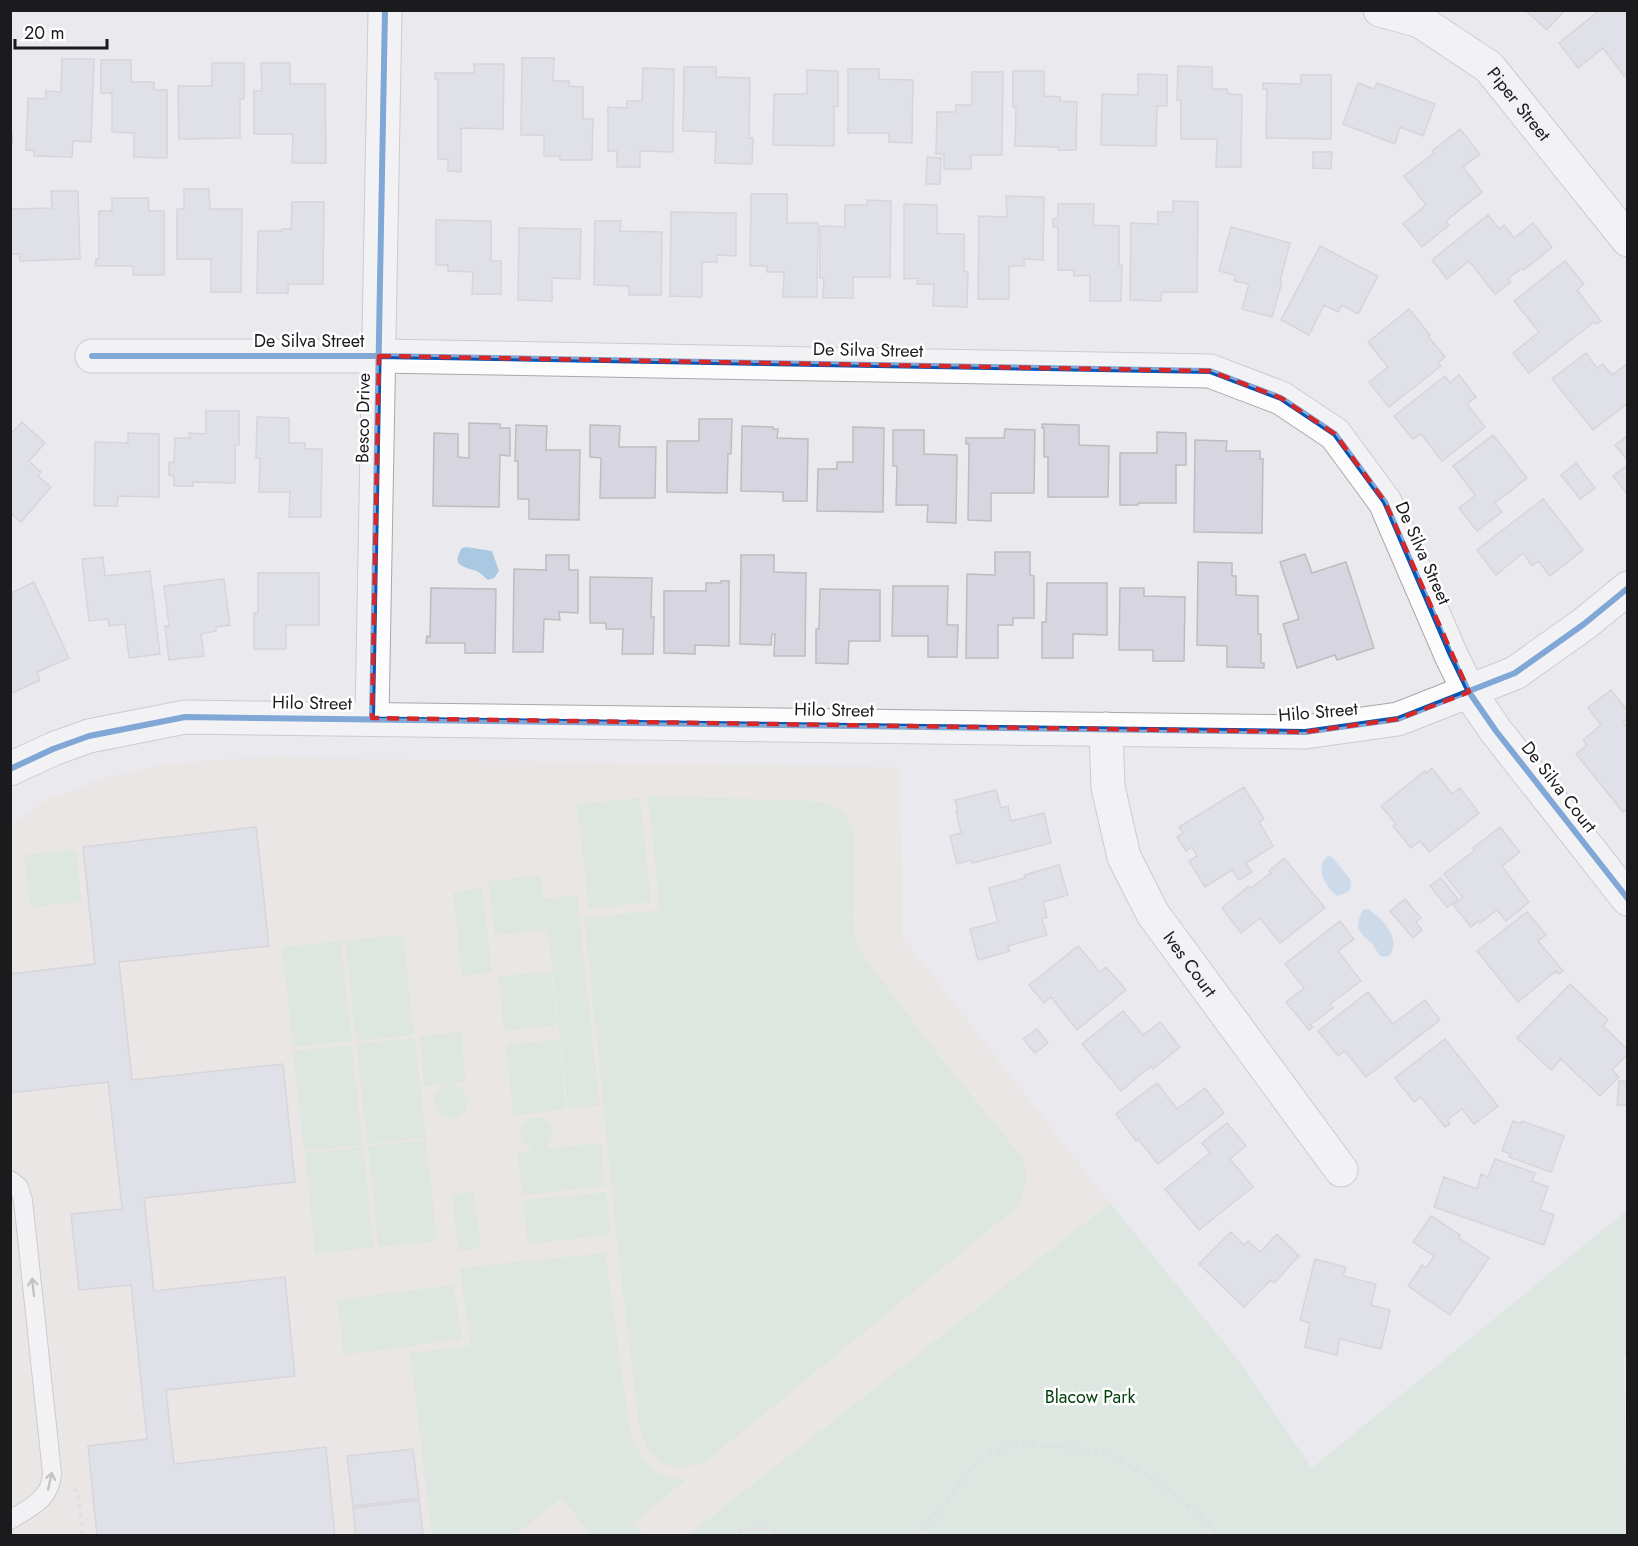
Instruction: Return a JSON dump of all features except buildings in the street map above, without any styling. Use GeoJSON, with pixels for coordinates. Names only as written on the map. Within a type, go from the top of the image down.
{"type":"FeatureCollection","features":[{"type":"Feature","properties":{"kind":"street","name":"Besco Drive"},"geometry":{"type":"LineString","coordinates":[[372,718],[385,10]]}},
{"type":"Feature","properties":{"kind":"street","name":"Piper Street"},"geometry":{"type":"LineString","coordinates":[[1380,10],[1420,21],[1489,67],[1628,240]]}},
{"type":"Feature","properties":{"kind":"street","name":"De Silva Street"},"geometry":{"type":"LineString","coordinates":[[92,356],[379,357],[1210,371],[1281,398],[1335,434],[1385,502],[1469,692]]}},
{"type":"Feature","properties":{"kind":"street","name":"Hilo Street"},"geometry":{"type":"LineString","coordinates":[[10,769],[52,749],[89,736],[185,717],[1305,732],[1398,719],[1515,673],[1584,624],[1628,588]]}},
{"type":"Feature","properties":{"kind":"street","name":"De Silva Court"},"geometry":{"type":"LineString","coordinates":[[1469,692],[1496,731],[1628,899]]}},
{"type":"Feature","properties":{"kind":"street","name":"Ives Court"},"geometry":{"type":"LineString","coordinates":[[1106,729],[1108,788],[1124,857],[1154,914],[1341,1170]]}},
{"type":"Feature","properties":{"kind":"lane"},"geometry":{"type":"LineString","coordinates":[[10,1180],[19,1187],[23,1200],[52,1473],[52,1484],[43,1498],[10,1520]]}},
{"type":"Feature","properties":{"kind":"path"},"geometry":{"type":"LineString","coordinates":[[916,1536],[978,1461],[1000,1448],[1030,1445],[1074,1447],[1105,1454],[1129,1464],[1209,1522],[1219,1536]]}},
{"type":"Feature","properties":{"kind":"path"},"geometry":{"type":"LineString","coordinates":[[52,1484],[78,1491],[82,1536]]}},
{"type":"Feature","properties":{"kind":"path"},"geometry":{"type":"LineString","coordinates":[[730,1536],[734,1532],[761,1527],[789,1536]]}},
{"type":"Feature","properties":{"kind":"highlighted area"},"geometry":{"type":"Polygon","coordinates":[[[379,356],[1210,371],[1281,398],[1335,434],[1385,502],[1469,692],[1398,719],[1305,732],[372,718],[379,356]]]}},
{"type":"Feature","properties":{"kind":"shaded area"},"geometry":{"type":"Polygon","coordinates":[[[273,757],[901,767],[902,936],[1110,1203],[688,1535],[11,1535],[10,824],[46,800],[106,777],[159,765],[273,757]]]}},
{"type":"Feature","properties":{"kind":"green space"},"geometry":{"type":"Polygon","coordinates":[[[648,796],[812,801],[827,803],[841,810],[849,822],[854,838],[853,922],[857,947],[936,1052],[1024,1159],[1027,1182],[1018,1206],[704,1463],[676,1468],[661,1463],[647,1449],[639,1425],[618,1250],[584,918],[660,910],[648,796]]]}},
{"type":"Feature","properties":{"kind":"green space"},"geometry":{"type":"Polygon","coordinates":[[[640,798],[651,902],[589,909],[577,804],[640,798]]]}},
{"type":"Feature","properties":{"kind":"green space"},"geometry":{"type":"Polygon","coordinates":[[[76,850],[81,902],[30,907],[24,855],[76,850]]]}},
{"type":"Feature","properties":{"kind":"green space"},"geometry":{"type":"Polygon","coordinates":[[[541,876],[547,930],[495,935],[488,881],[541,876]]]}},
{"type":"Feature","properties":{"kind":"green space"},"geometry":{"type":"Polygon","coordinates":[[[482,888],[492,972],[462,976],[453,892],[482,888]]]}},
{"type":"Feature","properties":{"kind":"green space"},"geometry":{"type":"Polygon","coordinates":[[[577,895],[600,1105],[568,1109],[544,899],[577,895]]]}},
{"type":"Feature","properties":{"kind":"green space"},"geometry":{"type":"Polygon","coordinates":[[[403,935],[414,1035],[356,1041],[345,940],[403,935]]]}},
{"type":"Feature","properties":{"kind":"green space"},"geometry":{"type":"Polygon","coordinates":[[[341,941],[352,1041],[293,1047],[282,947],[341,941]]]}},
{"type":"Feature","properties":{"kind":"green space"},"geometry":{"type":"Polygon","coordinates":[[[551,971],[557,1025],[504,1031],[498,977],[551,971]]]}},
{"type":"Feature","properties":{"kind":"green space"},"geometry":{"type":"Polygon","coordinates":[[[461,1032],[466,1082],[451,1084],[462,1090],[467,1105],[461,1114],[448,1117],[442,1115],[435,1106],[436,1094],[447,1084],[424,1086],[419,1036],[461,1032]]]}},
{"type":"Feature","properties":{"kind":"green space"},"geometry":{"type":"Polygon","coordinates":[[[415,1038],[426,1138],[367,1144],[356,1044],[415,1038]]]}},
{"type":"Feature","properties":{"kind":"green space"},"geometry":{"type":"Polygon","coordinates":[[[559,1039],[566,1109],[513,1115],[506,1045],[559,1039]]]}},
{"type":"Feature","properties":{"kind":"green space"},"geometry":{"type":"Polygon","coordinates":[[[352,1045],[363,1145],[304,1151],[293,1051],[352,1045]]]}},
{"type":"Feature","properties":{"kind":"green space"},"geometry":{"type":"Polygon","coordinates":[[[534,1117],[547,1121],[552,1129],[553,1134],[545,1149],[601,1143],[605,1186],[522,1195],[518,1152],[534,1150],[528,1147],[520,1133],[523,1124],[534,1117]]]}},
{"type":"Feature","properties":{"kind":"green space"},"geometry":{"type":"Polygon","coordinates":[[[426,1140],[437,1241],[378,1247],[368,1146],[426,1140]]]}},
{"type":"Feature","properties":{"kind":"green space"},"geometry":{"type":"Polygon","coordinates":[[[363,1147],[374,1247],[315,1254],[305,1153],[363,1147]]]}},
{"type":"Feature","properties":{"kind":"green space"},"geometry":{"type":"Polygon","coordinates":[[[474,1192],[481,1248],[458,1251],[452,1194],[474,1192]]]}},
{"type":"Feature","properties":{"kind":"green space"},"geometry":{"type":"Polygon","coordinates":[[[606,1192],[610,1235],[528,1244],[523,1201],[606,1192]]]}},
{"type":"Feature","properties":{"kind":"green space","name":"Blacow Park"},"geometry":{"type":"Polygon","coordinates":[[[1110,1203],[1239,1361],[1312,1468],[1627,1210],[1628,1355],[1624,1358],[1627,1535],[688,1535],[1110,1203]]]}},
{"type":"Feature","properties":{"kind":"green space"},"geometry":{"type":"Polygon","coordinates":[[[605,1253],[631,1436],[642,1457],[659,1474],[685,1480],[634,1523],[644,1535],[592,1535],[561,1498],[515,1535],[432,1535],[410,1353],[470,1346],[460,1268],[605,1253]]]}},
{"type":"Feature","properties":{"kind":"green space"},"geometry":{"type":"Polygon","coordinates":[[[454,1285],[462,1339],[344,1355],[337,1300],[454,1285]]]}},
{"type":"Feature","properties":{"kind":"water"},"geometry":{"type":"Polygon","coordinates":[[[462,548],[492,551],[499,571],[494,578],[488,580],[458,562],[462,548]]]}},
{"type":"Feature","properties":{"kind":"water"},"geometry":{"type":"Polygon","coordinates":[[[1328,856],[1332,857],[1350,879],[1351,888],[1348,892],[1337,896],[1325,882],[1322,866],[1328,856]]]}},
{"type":"Feature","properties":{"kind":"water"},"geometry":{"type":"Polygon","coordinates":[[[1368,909],[1384,923],[1392,935],[1393,948],[1390,955],[1384,957],[1379,955],[1372,943],[1363,936],[1358,928],[1363,910],[1368,909]]]}},
{"type":"Feature","properties":{"kind":"cycle path"},"geometry":{"type":"LineString","coordinates":[[372,718],[385,10]]}},
{"type":"Feature","properties":{"kind":"cycle path"},"geometry":{"type":"LineString","coordinates":[[92,356],[379,356],[1210,371],[1281,398],[1335,434],[1385,502],[1469,692],[1496,731],[1628,899]]}},
{"type":"Feature","properties":{"kind":"cycle path"},"geometry":{"type":"LineString","coordinates":[[10,769],[53,749],[89,736],[185,717],[1305,732],[1398,719],[1515,673],[1584,624],[1628,588]]}}]}
